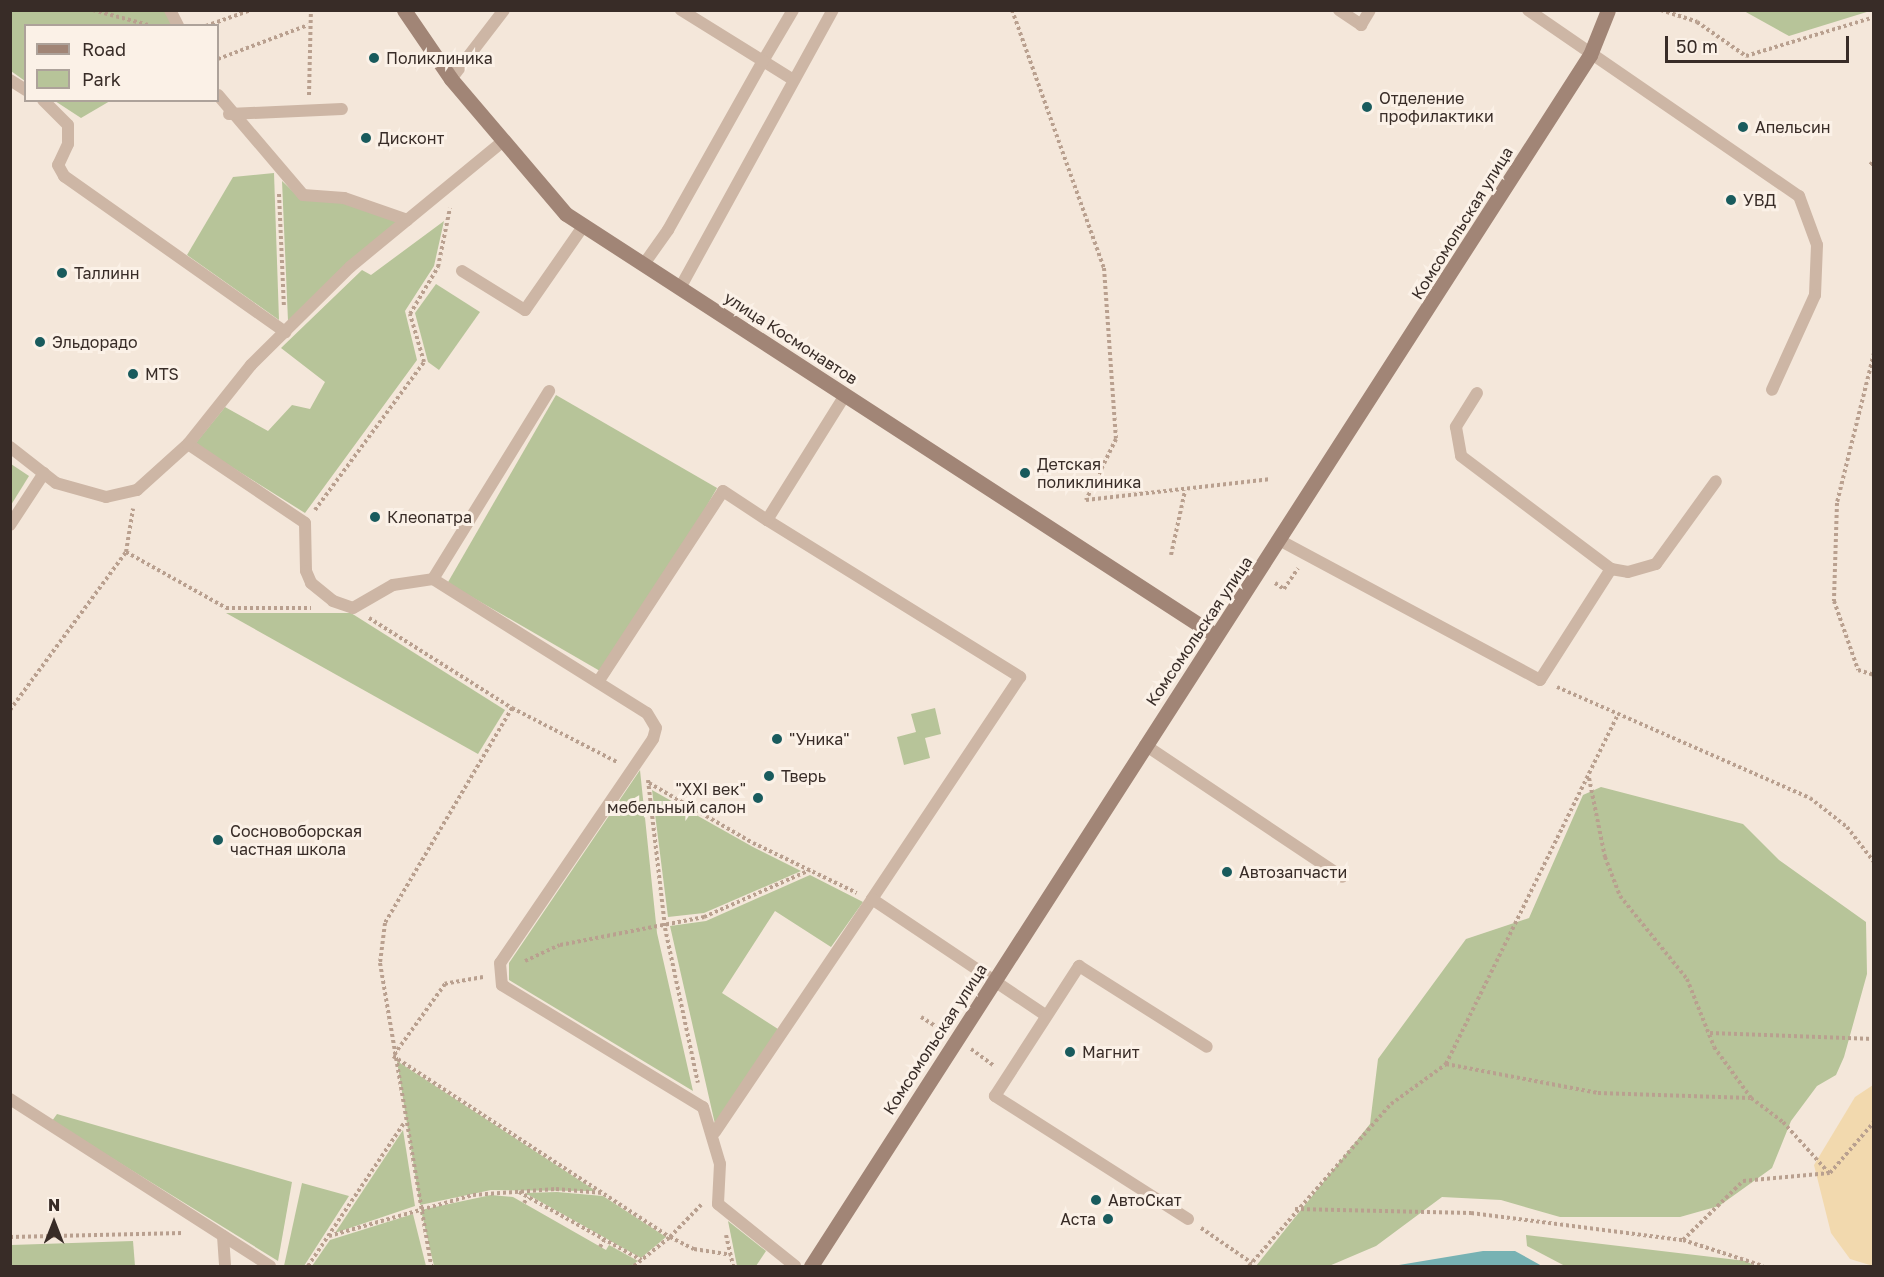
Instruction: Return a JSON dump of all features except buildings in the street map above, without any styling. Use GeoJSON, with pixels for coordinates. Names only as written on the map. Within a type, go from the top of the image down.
{"type":"FeatureCollection","features":[{"type":"Feature","properties":{"kind":"street","name":"улица Космонавтов"},"geometry":{"type":"LineString","coordinates":[[404,10],[451,79],[502,142],[566,214],[1215,635]]}},
{"type":"Feature","properties":{"kind":"street","name":"Комсомольская улица"},"geometry":{"type":"LineString","coordinates":[[811,1266],[1215,635],[1281,541],[1590,55],[1608,10]]}},
{"type":"Feature","properties":{"kind":"lane"},"geometry":{"type":"LineString","coordinates":[[170,10],[177,24]]}},
{"type":"Feature","properties":{"kind":"lane"},"geometry":{"type":"LineString","coordinates":[[451,79],[504,10]]}},
{"type":"Feature","properties":{"kind":"lane"},"geometry":{"type":"LineString","coordinates":[[681,10],[792,79]]}},
{"type":"Feature","properties":{"kind":"lane"},"geometry":{"type":"LineString","coordinates":[[644,264],[668,230],[793,10]]}},
{"type":"Feature","properties":{"kind":"lane"},"geometry":{"type":"LineString","coordinates":[[680,288],[792,79],[833,10]]}},
{"type":"Feature","properties":{"kind":"lane"},"geometry":{"type":"LineString","coordinates":[[1339,10],[1361,25],[1370,10]]}},
{"type":"Feature","properties":{"kind":"lane"},"geometry":{"type":"LineString","coordinates":[[1528,10],[1590,55],[1799,196],[1817,245],[1815,295],[1772,390]]}},
{"type":"Feature","properties":{"kind":"lane"},"geometry":{"type":"LineString","coordinates":[[10,80],[24,89]]}},
{"type":"Feature","properties":{"kind":"lane"},"geometry":{"type":"LineString","coordinates":[[219,97],[229,114],[303,195],[344,198],[407,220]]}},
{"type":"Feature","properties":{"kind":"lane"},"geometry":{"type":"LineString","coordinates":[[45,102],[68,126],[68,144],[58,165],[64,176],[285,332]]}},
{"type":"Feature","properties":{"kind":"lane"},"geometry":{"type":"LineString","coordinates":[[229,114],[342,109]]}},
{"type":"Feature","properties":{"kind":"lane"},"geometry":{"type":"LineString","coordinates":[[10,447],[56,483],[105,496],[137,490],[188,444],[285,332],[407,220],[502,142]]}},
{"type":"Feature","properties":{"kind":"lane"},"geometry":{"type":"LineString","coordinates":[[462,271],[525,310],[584,225]]}},
{"type":"Feature","properties":{"kind":"lane"},"geometry":{"type":"LineString","coordinates":[[432,579],[549,391]]}},
{"type":"Feature","properties":{"kind":"lane"},"geometry":{"type":"LineString","coordinates":[[1477,393],[1456,427],[1461,456],[1611,569],[1628,572],[1656,564],[1716,481]]}},
{"type":"Feature","properties":{"kind":"lane"},"geometry":{"type":"LineString","coordinates":[[767,520],[846,395]]}},
{"type":"Feature","properties":{"kind":"lane"},"geometry":{"type":"LineString","coordinates":[[188,444],[305,523],[311,583],[333,602],[353,608],[393,585],[432,579],[647,713],[656,728],[645,750],[500,963],[502,985],[703,1107],[715,1132],[718,1204],[795,1266]]}},
{"type":"Feature","properties":{"kind":"lane"},"geometry":{"type":"LineString","coordinates":[[10,525],[44,473]]}},
{"type":"Feature","properties":{"kind":"lane"},"geometry":{"type":"LineString","coordinates":[[598,682],[723,491],[1020,677],[715,1132]]}},
{"type":"Feature","properties":{"kind":"lane"},"geometry":{"type":"LineString","coordinates":[[1281,541],[1540,680],[1611,569]]}},
{"type":"Feature","properties":{"kind":"lane"},"geometry":{"type":"LineString","coordinates":[[1145,745],[1342,877]]}},
{"type":"Feature","properties":{"kind":"lane"},"geometry":{"type":"LineString","coordinates":[[872,899],[993,983],[1045,1015]]}},
{"type":"Feature","properties":{"kind":"lane"},"geometry":{"type":"LineString","coordinates":[[1188,1219],[994,1096],[1079,966],[1207,1047]]}},
{"type":"Feature","properties":{"kind":"lane"},"geometry":{"type":"LineString","coordinates":[[10,1099],[270,1266]]}},
{"type":"Feature","properties":{"kind":"lane"},"geometry":{"type":"LineString","coordinates":[[220,1234],[225,1266]]}},
{"type":"Feature","properties":{"kind":"path"},"geometry":{"type":"LineString","coordinates":[[93,10],[145,24]]}},
{"type":"Feature","properties":{"kind":"path"},"geometry":{"type":"LineString","coordinates":[[212,24],[251,10]]}},
{"type":"Feature","properties":{"kind":"path"},"geometry":{"type":"LineString","coordinates":[[309,110],[308,25],[312,10]]}},
{"type":"Feature","properties":{"kind":"path"},"geometry":{"type":"LineString","coordinates":[[1012,10],[1104,268],[1116,439],[1086,500],[1185,491],[1269,479]]}},
{"type":"Feature","properties":{"kind":"path"},"geometry":{"type":"LineString","coordinates":[[1662,10],[1697,22],[1746,56],[1874,17]]}},
{"type":"Feature","properties":{"kind":"path"},"geometry":{"type":"LineString","coordinates":[[219,59],[308,25]]}},
{"type":"Feature","properties":{"kind":"path"},"geometry":{"type":"LineString","coordinates":[[305,523],[424,362],[410,314],[438,267],[455,182]]}},
{"type":"Feature","properties":{"kind":"path"},"geometry":{"type":"LineString","coordinates":[[279,189],[284,315]]}},
{"type":"Feature","properties":{"kind":"path"},"geometry":{"type":"LineString","coordinates":[[1874,353],[1837,503],[1834,601],[1858,670],[1874,675]]}},
{"type":"Feature","properties":{"kind":"path"},"geometry":{"type":"LineString","coordinates":[[1172,555],[1185,491]]}},
{"type":"Feature","properties":{"kind":"path"},"geometry":{"type":"LineString","coordinates":[[10,710],[126,552],[130,527]]}},
{"type":"Feature","properties":{"kind":"path"},"geometry":{"type":"LineString","coordinates":[[126,552],[226,608],[319,608]]}},
{"type":"Feature","properties":{"kind":"path"},"geometry":{"type":"LineString","coordinates":[[1275,583],[1284,589],[1294,574]]}},
{"type":"Feature","properties":{"kind":"path"},"geometry":{"type":"LineString","coordinates":[[353,608],[512,708],[631,770]]}},
{"type":"Feature","properties":{"kind":"path"},"geometry":{"type":"LineString","coordinates":[[1540,680],[1810,798],[1846,827],[1874,862]]}},
{"type":"Feature","properties":{"kind":"path"},"geometry":{"type":"LineString","coordinates":[[431,1266],[417,1209],[380,963],[385,923],[512,708]]}},
{"type":"Feature","properties":{"kind":"path"},"geometry":{"type":"LineString","coordinates":[[1188,1219],[1250,1265],[1294,1209],[1390,1104],[1446,1064],[1618,715]]}},
{"type":"Feature","properties":{"kind":"path"},"geometry":{"type":"LineString","coordinates":[[645,750],[664,922],[703,1107]]}},
{"type":"Feature","properties":{"kind":"path"},"geometry":{"type":"LineString","coordinates":[[1588,778],[1605,857],[1620,896],[1687,979],[1714,1047],[1751,1098],[1784,1122],[1830,1173]]}},
{"type":"Feature","properties":{"kind":"path"},"geometry":{"type":"LineString","coordinates":[[648,783],[810,870],[872,899]]}},
{"type":"Feature","properties":{"kind":"path"},"geometry":{"type":"LineString","coordinates":[[393,1056],[445,984],[501,974],[560,945],[664,922],[704,917],[810,870]]}},
{"type":"Feature","properties":{"kind":"path"},"geometry":{"type":"LineString","coordinates":[[921,1017],[951,1035]]}},
{"type":"Feature","properties":{"kind":"path"},"geometry":{"type":"LineString","coordinates":[[1710,1033],[1874,1039]]}},
{"type":"Feature","properties":{"kind":"path"},"geometry":{"type":"LineString","coordinates":[[967,1045],[1007,1075]]}},
{"type":"Feature","properties":{"kind":"path"},"geometry":{"type":"LineString","coordinates":[[393,1056],[670,1237],[694,1249],[730,1255]]}},
{"type":"Feature","properties":{"kind":"path"},"geometry":{"type":"LineString","coordinates":[[1446,1064],[1599,1093],[1751,1098]]}},
{"type":"Feature","properties":{"kind":"path"},"geometry":{"type":"LineString","coordinates":[[1683,1240],[1743,1181],[1830,1173],[1874,1122]]}},
{"type":"Feature","properties":{"kind":"path"},"geometry":{"type":"LineString","coordinates":[[308,1266],[404,1123]]}},
{"type":"Feature","properties":{"kind":"path"},"geometry":{"type":"LineString","coordinates":[[329,1236],[417,1209],[518,1191],[604,1193]]}},
{"type":"Feature","properties":{"kind":"path"},"geometry":{"type":"LineString","coordinates":[[518,1191],[642,1260]]}},
{"type":"Feature","properties":{"kind":"path"},"geometry":{"type":"LineString","coordinates":[[524,1203],[528,1197]]}},
{"type":"Feature","properties":{"kind":"path"},"geometry":{"type":"LineString","coordinates":[[634,1266],[670,1237],[697,1205],[718,1204]]}},
{"type":"Feature","properties":{"kind":"path"},"geometry":{"type":"LineString","coordinates":[[1294,1209],[1471,1213],[1683,1240],[1763,1266]]}},
{"type":"Feature","properties":{"kind":"path"},"geometry":{"type":"LineString","coordinates":[[10,1237],[220,1234]]}},
{"type":"Feature","properties":{"kind":"path"},"geometry":{"type":"LineString","coordinates":[[600,1246],[604,1240]]}},
{"type":"Feature","properties":{"kind":"green space"},"geometry":{"type":"Polygon","coordinates":[[[10,11],[165,11],[172,24],[24,24],[24,80],[11,71],[10,11]]]}},
{"type":"Feature","properties":{"kind":"green space"},"geometry":{"type":"Polygon","coordinates":[[[1744,11],[1870,11],[1789,36],[1744,11]]]}},
{"type":"Feature","properties":{"kind":"green space"},"geometry":{"type":"Polygon","coordinates":[[[57,102],[108,102],[81,118],[57,102]]]}},
{"type":"Feature","properties":{"kind":"green space"},"geometry":{"type":"Polygon","coordinates":[[[274,173],[279,320],[187,255],[233,177],[274,173]]]}},
{"type":"Feature","properties":{"kind":"green space"},"geometry":{"type":"Polygon","coordinates":[[[282,181],[302,200],[343,202],[399,222],[288,321],[282,181]]]}},
{"type":"Feature","properties":{"kind":"green space"},"geometry":{"type":"Polygon","coordinates":[[[444,221],[434,266],[405,311],[417,360],[305,513],[195,444],[225,407],[268,431],[292,405],[310,409],[325,382],[281,348],[362,270],[371,275],[444,221]]]}},
{"type":"Feature","properties":{"kind":"green space"},"geometry":{"type":"Polygon","coordinates":[[[436,284],[480,312],[439,370],[428,362],[415,313],[436,284]]]}},
{"type":"Feature","properties":{"kind":"green space"},"geometry":{"type":"Polygon","coordinates":[[[556,395],[717,488],[609,676],[448,583],[556,395]]]}},
{"type":"Feature","properties":{"kind":"green space"},"geometry":{"type":"Polygon","coordinates":[[[11,464],[29,476],[11,505],[11,464]]]}},
{"type":"Feature","properties":{"kind":"green space"},"geometry":{"type":"Polygon","coordinates":[[[226,613],[351,613],[505,710],[478,754],[226,613]]]}},
{"type":"Feature","properties":{"kind":"green space"},"geometry":{"type":"Polygon","coordinates":[[[935,708],[941,734],[925,738],[930,758],[904,765],[897,737],[916,732],[911,714],[935,708]]]}},
{"type":"Feature","properties":{"kind":"green space"},"geometry":{"type":"Polygon","coordinates":[[[640,770],[657,933],[693,1091],[509,980],[509,963],[640,770]]]}},
{"type":"Feature","properties":{"kind":"green space"},"geometry":{"type":"Polygon","coordinates":[[[1601,787],[1743,824],[1779,860],[1866,922],[1867,974],[1844,1057],[1836,1075],[1817,1086],[1791,1121],[1772,1168],[1719,1206],[1680,1217],[1560,1217],[1501,1200],[1442,1197],[1376,1246],[1329,1266],[1256,1266],[1370,1124],[1378,1059],[1466,939],[1529,918],[1583,795],[1601,787]]]}},
{"type":"Feature","properties":{"kind":"green space"},"geometry":{"type":"Polygon","coordinates":[[[652,790],[753,847],[801,871],[704,913],[668,917],[652,790]]]}},
{"type":"Feature","properties":{"kind":"green space"},"geometry":{"type":"Polygon","coordinates":[[[810,875],[863,902],[831,947],[775,911],[722,993],[778,1029],[715,1124],[670,926],[706,921],[810,875]]]}},
{"type":"Feature","properties":{"kind":"green space"},"geometry":{"type":"Polygon","coordinates":[[[397,1061],[596,1191],[491,1190],[420,1205],[397,1061]]]}},
{"type":"Feature","properties":{"kind":"green space"},"geometry":{"type":"Polygon","coordinates":[[[57,1114],[292,1182],[278,1261],[52,1121],[57,1114]]]}},
{"type":"Feature","properties":{"kind":"green space"},"geometry":{"type":"Polygon","coordinates":[[[403,1130],[415,1206],[335,1233],[403,1130]]]}},
{"type":"Feature","properties":{"kind":"green space"},"geometry":{"type":"Polygon","coordinates":[[[302,1183],[349,1196],[304,1266],[284,1266],[302,1183]]]}},
{"type":"Feature","properties":{"kind":"green space"},"geometry":{"type":"Polygon","coordinates":[[[557,1192],[603,1196],[666,1237],[641,1258],[525,1193],[557,1192]]]}},
{"type":"Feature","properties":{"kind":"green space"},"geometry":{"type":"Polygon","coordinates":[[[491,1195],[513,1197],[606,1250],[609,1245],[638,1261],[631,1266],[434,1266],[421,1210],[491,1195]]]}},
{"type":"Feature","properties":{"kind":"green space"},"geometry":{"type":"Polygon","coordinates":[[[413,1214],[426,1266],[312,1266],[330,1240],[413,1214]]]}},
{"type":"Feature","properties":{"kind":"green space"},"geometry":{"type":"Polygon","coordinates":[[[728,1221],[766,1251],[756,1266],[737,1266],[728,1221]]]}},
{"type":"Feature","properties":{"kind":"green space"},"geometry":{"type":"Polygon","coordinates":[[[1526,1235],[1746,1261],[1755,1266],[1565,1266],[1527,1246],[1526,1235]]]}},
{"type":"Feature","properties":{"kind":"green space"},"geometry":{"type":"Polygon","coordinates":[[[133,1241],[135,1266],[11,1266],[11,1245],[133,1241]]]}},
{"type":"Feature","properties":{"kind":"sand"},"geometry":{"type":"Polygon","coordinates":[[[1873,1085],[1873,1266],[1850,1259],[1831,1233],[1814,1165],[1855,1097],[1873,1085]]]}},
{"type":"Feature","properties":{"kind":"water"},"geometry":{"type":"Polygon","coordinates":[[[1483,1251],[1515,1251],[1542,1266],[1393,1266],[1483,1251]]]}},
{"type":"Feature","properties":{"kind":"place","name":"Поликлиника"},"geometry":{"type":"Point","coordinates":[374,58]}},
{"type":"Feature","properties":{"kind":"place","name":"Отделение профилактики"},"geometry":{"type":"Point","coordinates":[1367,107]}},
{"type":"Feature","properties":{"kind":"place","name":"Апельсин"},"geometry":{"type":"Point","coordinates":[1743,127]}},
{"type":"Feature","properties":{"kind":"place","name":"Дисконт"},"geometry":{"type":"Point","coordinates":[366,138]}},
{"type":"Feature","properties":{"kind":"place","name":"УВД"},"geometry":{"type":"Point","coordinates":[1731,200]}},
{"type":"Feature","properties":{"kind":"place","name":"Таллинн"},"geometry":{"type":"Point","coordinates":[62,273]}},
{"type":"Feature","properties":{"kind":"place","name":"Эльдорадо"},"geometry":{"type":"Point","coordinates":[40,342]}},
{"type":"Feature","properties":{"kind":"place","name":"MTS"},"geometry":{"type":"Point","coordinates":[133,374]}},
{"type":"Feature","properties":{"kind":"place","name":"Детская поликлиника"},"geometry":{"type":"Point","coordinates":[1025,473]}},
{"type":"Feature","properties":{"kind":"place","name":"Клеопатра"},"geometry":{"type":"Point","coordinates":[375,517]}},
{"type":"Feature","properties":{"kind":"place","name":"\"Уника\""},"geometry":{"type":"Point","coordinates":[777,739]}},
{"type":"Feature","properties":{"kind":"place","name":"Тверь"},"geometry":{"type":"Point","coordinates":[769,776]}},
{"type":"Feature","properties":{"kind":"place","name":"\"XXI век\" мебельный салон"},"geometry":{"type":"Point","coordinates":[758,798]}},
{"type":"Feature","properties":{"kind":"place","name":"Сосновоборская частная школа"},"geometry":{"type":"Point","coordinates":[218,840]}},
{"type":"Feature","properties":{"kind":"place","name":"Автозапчасти"},"geometry":{"type":"Point","coordinates":[1227,872]}},
{"type":"Feature","properties":{"kind":"place","name":"Магнит"},"geometry":{"type":"Point","coordinates":[1070,1052]}},
{"type":"Feature","properties":{"kind":"place","name":"АвтоСкат"},"geometry":{"type":"Point","coordinates":[1096,1200]}},
{"type":"Feature","properties":{"kind":"place","name":"Аста"},"geometry":{"type":"Point","coordinates":[1108,1219]}}]}
